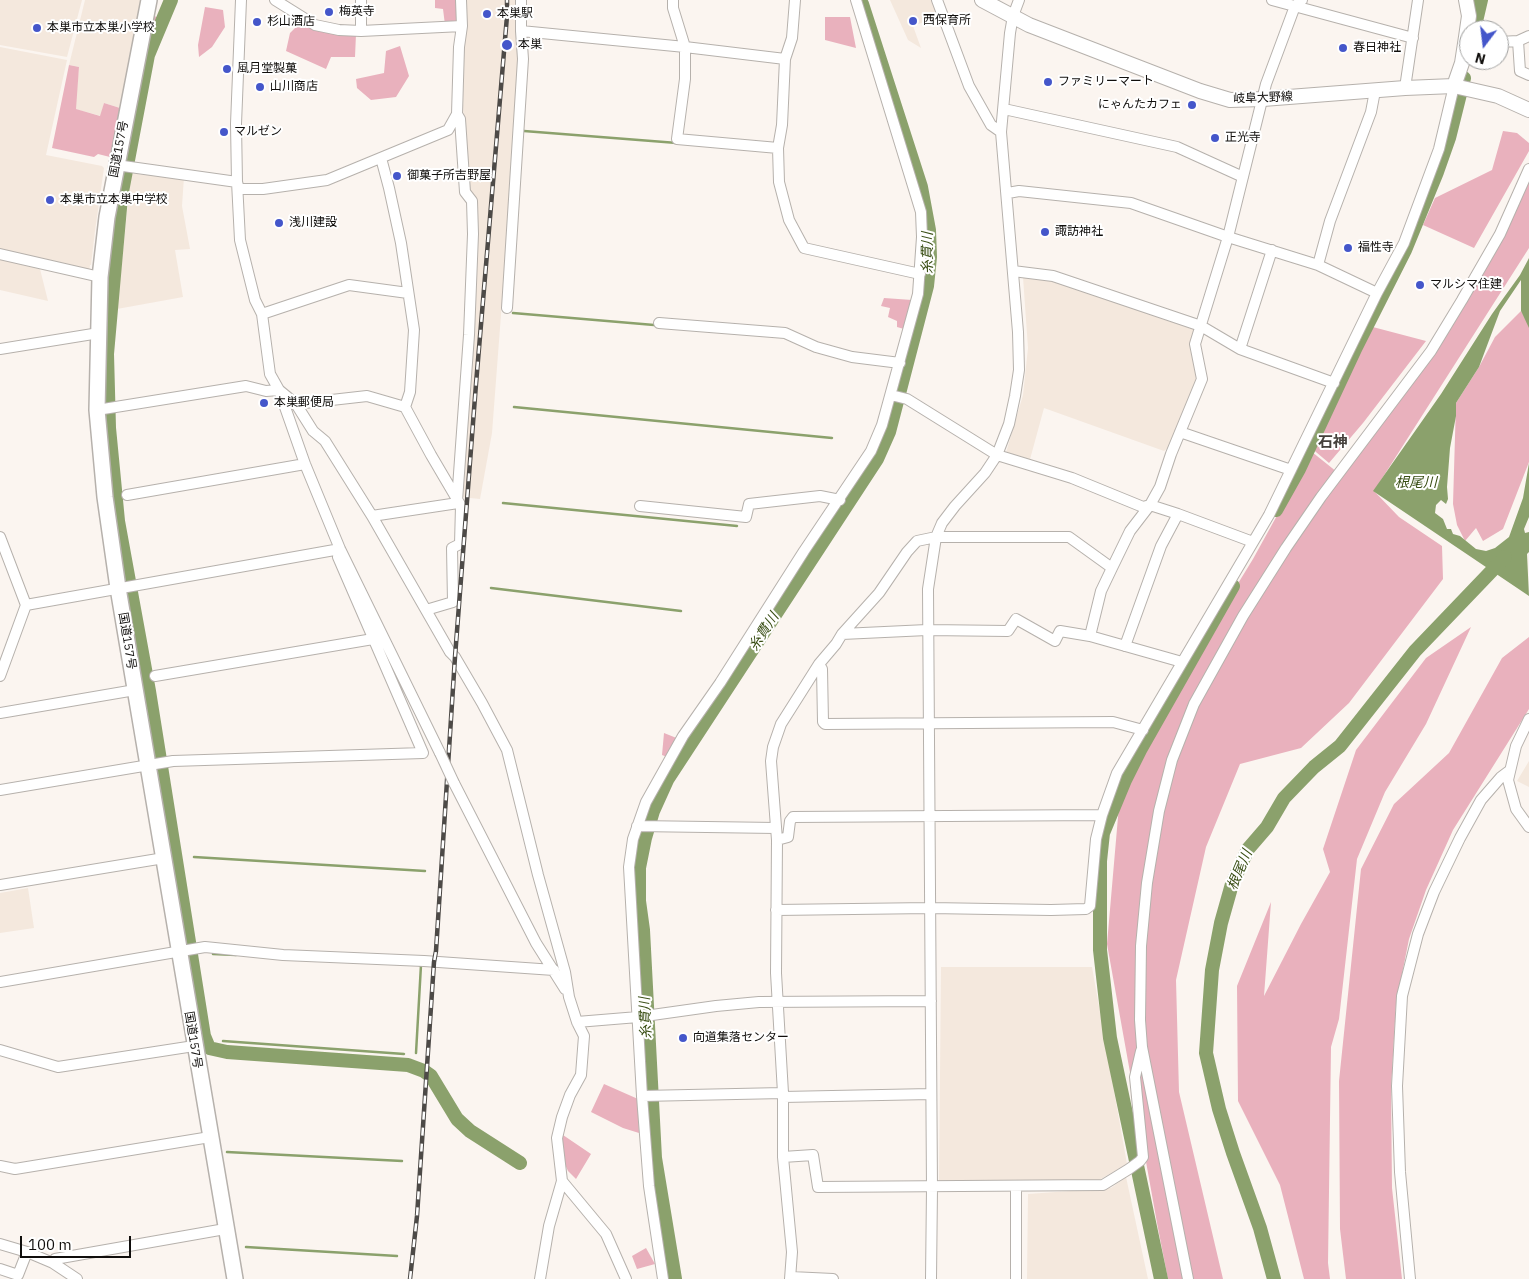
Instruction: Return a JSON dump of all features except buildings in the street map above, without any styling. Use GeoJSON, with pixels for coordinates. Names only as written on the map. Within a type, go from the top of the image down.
{"type":"FeatureCollection","features":[{"type":"Feature","properties":{"kind":"highway","name":"国道157号"},"geometry":{"type":"LineString","coordinates":[[149,0],[124,166],[107,217],[100,277],[98,410],[105,498],[118,588],[164,858],[182,951],[194,1046],[235,1279]]}},
{"type":"Feature","properties":{"kind":"main road","name":"岐阜大野線"},"geometry":{"type":"LineString","coordinates":[[982,0],[1029,25],[1200,91],[1230,100],[1405,88],[1459,87],[1498,96],[1529,110]]}},
{"type":"Feature","properties":{"kind":"main road"},"geometry":{"type":"LineString","coordinates":[[1466,0],[1469,20]]}},
{"type":"Feature","properties":{"kind":"main road"},"geometry":{"type":"LineString","coordinates":[[1459,87],[1461,70]]}},
{"type":"Feature","properties":{"kind":"street"},"geometry":{"type":"LineString","coordinates":[[0,790],[173,761],[423,753],[337,549],[279,390],[270,374],[262,314],[255,300],[240,240],[237,182],[237,113],[241,0]]}},
{"type":"Feature","properties":{"kind":"street"},"geometry":{"type":"LineString","coordinates":[[275,0],[315,25],[339,30],[361,31],[462,26]]}},
{"type":"Feature","properties":{"kind":"street"},"geometry":{"type":"LineString","coordinates":[[361,0],[361,31]]}},
{"type":"Feature","properties":{"kind":"street"},"geometry":{"type":"LineString","coordinates":[[237,182],[239,189],[263,189],[327,180],[448,130],[457,114],[459,47],[462,26],[461,0]]}},
{"type":"Feature","properties":{"kind":"street"},"geometry":{"type":"LineString","coordinates":[[507,308],[524,59],[521,32],[521,0]]}},
{"type":"Feature","properties":{"kind":"street"},"geometry":{"type":"LineString","coordinates":[[673,0],[673,8],[685,47],[685,79],[677,139],[778,148]]}},
{"type":"Feature","properties":{"kind":"street"},"geometry":{"type":"LineString","coordinates":[[795,0],[792,38],[785,59],[782,125],[778,148],[779,182],[789,220],[804,248],[920,274]]}},
{"type":"Feature","properties":{"kind":"street"},"geometry":{"type":"LineString","coordinates":[[663,1279],[650,1186],[649,1095],[644,1016],[629,867],[632,845],[645,827],[646,802],[684,736],[871,452],[896,396],[900,363],[918,294],[922,237],[921,212],[856,0]]}},
{"type":"Feature","properties":{"kind":"street"},"geometry":{"type":"LineString","coordinates":[[937,0],[969,86],[991,125],[1001,132]]}},
{"type":"Feature","properties":{"kind":"street"},"geometry":{"type":"LineString","coordinates":[[931,1279],[928,589],[936,537],[942,523],[985,473],[997,455],[1009,424],[1015,396],[1018,370],[1018,332],[1008,193],[1001,132],[1013,16],[1019,0]]}},
{"type":"Feature","properties":{"kind":"street"},"geometry":{"type":"LineString","coordinates":[[1272,0],[1298,3],[1413,38]]}},
{"type":"Feature","properties":{"kind":"street"},"geometry":{"type":"LineString","coordinates":[[1405,88],[1418,0]]}},
{"type":"Feature","properties":{"kind":"street"},"geometry":{"type":"LineString","coordinates":[[1090,636],[1102,591],[1130,531],[1150,505],[1160,487],[1202,378],[1195,344],[1228,236],[1266,84],[1298,3]]}},
{"type":"Feature","properties":{"kind":"street"},"geometry":{"type":"LineString","coordinates":[[521,32],[685,47],[785,59]]}},
{"type":"Feature","properties":{"kind":"street"},"geometry":{"type":"LineString","coordinates":[[1509,41],[1518,41],[1529,36]]}},
{"type":"Feature","properties":{"kind":"street"},"geometry":{"type":"LineString","coordinates":[[1518,41],[1520,71],[1529,76]]}},
{"type":"Feature","properties":{"kind":"street"},"geometry":{"type":"LineString","coordinates":[[776,910],[930,908],[1086,909],[1090,906],[1096,839],[1102,815],[1117,773],[1269,515],[1407,235],[1439,149],[1459,87]]}},
{"type":"Feature","properties":{"kind":"street"},"geometry":{"type":"LineString","coordinates":[[1318,265],[1330,221],[1371,112],[1375,91]]}},
{"type":"Feature","properties":{"kind":"street"},"geometry":{"type":"LineString","coordinates":[[1004,109],[1177,147],[1243,177]]}},
{"type":"Feature","properties":{"kind":"street"},"geometry":{"type":"LineString","coordinates":[[457,114],[460,119],[465,192],[472,201],[473,234],[469,335],[458,502]]}},
{"type":"Feature","properties":{"kind":"street"},"geometry":{"type":"LineString","coordinates":[[380,158],[389,188],[399,235],[414,330],[410,392],[405,407]]}},
{"type":"Feature","properties":{"kind":"street"},"geometry":{"type":"LineString","coordinates":[[124,166],[237,182]]}},
{"type":"Feature","properties":{"kind":"street"},"geometry":{"type":"LineString","coordinates":[[1188,1279],[1142,1047],[1140,1020],[1141,946],[1152,849],[1172,760],[1194,704],[1243,616],[1286,548],[1321,498],[1431,350],[1500,234],[1529,169]]}},
{"type":"Feature","properties":{"kind":"street"},"geometry":{"type":"LineString","coordinates":[[1008,193],[1019,191],[1132,203],[1318,265],[1377,293]]}},
{"type":"Feature","properties":{"kind":"street"},"geometry":{"type":"LineString","coordinates":[[1240,350],[1272,250]]}},
{"type":"Feature","properties":{"kind":"street"},"geometry":{"type":"LineString","coordinates":[[0,254],[100,277]]}},
{"type":"Feature","properties":{"kind":"street"},"geometry":{"type":"LineString","coordinates":[[1013,270],[1053,276],[1200,326],[1240,350],[1334,383]]}},
{"type":"Feature","properties":{"kind":"street"},"geometry":{"type":"LineString","coordinates":[[262,314],[349,285],[408,292]]}},
{"type":"Feature","properties":{"kind":"street"},"geometry":{"type":"LineString","coordinates":[[659,323],[785,333],[816,347],[843,354],[900,363]]}},
{"type":"Feature","properties":{"kind":"street"},"geometry":{"type":"LineString","coordinates":[[0,349],[98,333]]}},
{"type":"Feature","properties":{"kind":"street"},"geometry":{"type":"LineString","coordinates":[[98,410],[246,386],[266,391],[279,390],[296,404],[313,431],[325,441],[372,516],[482,703],[507,750],[538,875],[565,972],[569,997],[577,1022],[584,1036],[581,1074],[570,1094],[557,1138],[562,1180],[549,1226],[540,1279]]}},
{"type":"Feature","properties":{"kind":"street"},"geometry":{"type":"LineString","coordinates":[[296,404],[367,396],[405,407],[462,506],[460,544],[452,548],[452,602],[426,610]]}},
{"type":"Feature","properties":{"kind":"street"},"geometry":{"type":"LineString","coordinates":[[896,396],[997,455],[1072,478],[1143,507],[1150,505],[1178,514],[1253,542]]}},
{"type":"Feature","properties":{"kind":"street"},"geometry":{"type":"LineString","coordinates":[[1180,432],[1291,470]]}},
{"type":"Feature","properties":{"kind":"street"},"geometry":{"type":"LineString","coordinates":[[126,495],[305,464]]}},
{"type":"Feature","properties":{"kind":"street"},"geometry":{"type":"LineString","coordinates":[[640,506],[746,517],[749,504],[820,496],[840,500]]}},
{"type":"Feature","properties":{"kind":"street"},"geometry":{"type":"LineString","coordinates":[[372,516],[458,502]]}},
{"type":"Feature","properties":{"kind":"street"},"geometry":{"type":"LineString","coordinates":[[1125,646],[1161,546],[1178,514]]}},
{"type":"Feature","properties":{"kind":"street"},"geometry":{"type":"LineString","coordinates":[[0,537],[26,605],[0,676]]}},
{"type":"Feature","properties":{"kind":"street"},"geometry":{"type":"LineString","coordinates":[[833,1279],[790,1278],[792,1252],[783,1158],[783,1095],[778,1001],[777,840],[771,761],[773,747],[781,724],[819,664],[842,634],[880,593],[917,541],[936,537],[1069,537],[1112,568]]}},
{"type":"Feature","properties":{"kind":"street"},"geometry":{"type":"LineString","coordinates":[[26,605],[337,549]]}},
{"type":"Feature","properties":{"kind":"street"},"geometry":{"type":"LineString","coordinates":[[337,549],[523,919],[569,997]]}},
{"type":"Feature","properties":{"kind":"street"},"geometry":{"type":"LineString","coordinates":[[842,634],[927,630],[1008,631],[1016,619],[1055,641],[1060,631],[1090,636],[1182,662]]}},
{"type":"Feature","properties":{"kind":"street"},"geometry":{"type":"LineString","coordinates":[[155,676],[374,639]]}},
{"type":"Feature","properties":{"kind":"street"},"geometry":{"type":"LineString","coordinates":[[819,664],[822,669],[823,722],[825,724],[1113,722],[1143,730]]}},
{"type":"Feature","properties":{"kind":"street"},"geometry":{"type":"LineString","coordinates":[[0,712],[135,690]]}},
{"type":"Feature","properties":{"kind":"street"},"geometry":{"type":"LineString","coordinates":[[1529,719],[1516,746],[1508,780],[1516,809],[1529,828]]}},
{"type":"Feature","properties":{"kind":"street"},"geometry":{"type":"LineString","coordinates":[[1410,1279],[1400,1172],[1397,1086],[1402,996],[1418,934],[1434,892],[1481,800],[1501,777],[1509,771]]}},
{"type":"Feature","properties":{"kind":"street"},"geometry":{"type":"LineString","coordinates":[[777,840],[788,837],[790,821],[793,817],[1102,815]]}},
{"type":"Feature","properties":{"kind":"street"},"geometry":{"type":"LineString","coordinates":[[645,827],[776,828]]}},
{"type":"Feature","properties":{"kind":"street"},"geometry":{"type":"LineString","coordinates":[[0,885],[164,858]]}},
{"type":"Feature","properties":{"kind":"street"},"geometry":{"type":"LineString","coordinates":[[0,982],[205,947],[283,955],[424,961],[554,970]]}},
{"type":"Feature","properties":{"kind":"street"},"geometry":{"type":"LineString","coordinates":[[577,1022],[778,1001],[930,1001]]}},
{"type":"Feature","properties":{"kind":"street"},"geometry":{"type":"LineString","coordinates":[[0,1050],[58,1067],[194,1046]]}},
{"type":"Feature","properties":{"kind":"street"},"geometry":{"type":"LineString","coordinates":[[783,1158],[813,1155],[818,1188],[1103,1185],[1129,1169],[1143,1157],[1135,1077],[1142,1047]]}},
{"type":"Feature","properties":{"kind":"street"},"geometry":{"type":"LineString","coordinates":[[649,1095],[931,1094]]}},
{"type":"Feature","properties":{"kind":"street"},"geometry":{"type":"LineString","coordinates":[[0,1166],[15,1169],[210,1137]]}},
{"type":"Feature","properties":{"kind":"street"},"geometry":{"type":"LineString","coordinates":[[562,1180],[606,1234],[626,1279]]}},
{"type":"Feature","properties":{"kind":"street"},"geometry":{"type":"LineString","coordinates":[[1016,1186],[1016,1279]]}},
{"type":"Feature","properties":{"kind":"street"},"geometry":{"type":"LineString","coordinates":[[53,1263],[55,1259],[225,1229]]}},
{"type":"Feature","properties":{"kind":"street"},"geometry":{"type":"LineString","coordinates":[[0,1244],[27,1252],[53,1263],[77,1279]]}},
{"type":"Feature","properties":{"kind":"street"},"geometry":{"type":"LineString","coordinates":[[0,1269],[18,1275],[27,1252]]}},
{"type":"Feature","properties":{"kind":"shaded area","name":"本巣市立本巣小学校"},"geometry":{"type":"Polygon","coordinates":[[[0,0],[82,0],[67,57],[0,45],[0,0]]]}},
{"type":"Feature","properties":{"kind":"shaded area"},"geometry":{"type":"Polygon","coordinates":[[[85,0],[142,0],[120,108],[104,103],[101,116],[75,109],[79,67],[69,65],[85,0]]]}},
{"type":"Feature","properties":{"kind":"shaded area"},"geometry":{"type":"Polygon","coordinates":[[[435,0],[458,0],[458,25],[445,25],[443,9],[435,8],[435,0]]]}},
{"type":"Feature","properties":{"kind":"shaded area"},"geometry":{"type":"Polygon","coordinates":[[[465,0],[517,0],[518,79],[514,144],[492,433],[480,499],[460,497],[476,203],[467,191],[463,107],[465,0]]]}},
{"type":"Feature","properties":{"kind":"shaded area","name":"西保育所"},"geometry":{"type":"Polygon","coordinates":[[[890,0],[934,0],[940,16],[913,26],[921,48],[908,40],[890,0]]]}},
{"type":"Feature","properties":{"kind":"shaded area"},"geometry":{"type":"Polygon","coordinates":[[[205,7],[223,10],[225,27],[212,47],[199,57],[198,45],[205,7]]]}},
{"type":"Feature","properties":{"kind":"shaded area"},"geometry":{"type":"Polygon","coordinates":[[[151,15],[160,18],[151,43],[145,47],[151,15]]]}},
{"type":"Feature","properties":{"kind":"shaded area"},"geometry":{"type":"Polygon","coordinates":[[[825,17],[850,17],[856,48],[825,40],[825,17]]]}},
{"type":"Feature","properties":{"kind":"shaded area"},"geometry":{"type":"Polygon","coordinates":[[[302,21],[356,34],[355,57],[331,57],[326,69],[286,51],[290,33],[302,21]]]}},
{"type":"Feature","properties":{"kind":"shaded area"},"geometry":{"type":"Polygon","coordinates":[[[400,46],[409,76],[396,97],[371,100],[357,88],[356,79],[384,73],[386,51],[400,46]]]}},
{"type":"Feature","properties":{"kind":"shaded area","name":"本巣市立本巣中学校"},"geometry":{"type":"Polygon","coordinates":[[[0,47],[67,60],[46,155],[102,166],[104,168],[89,272],[38,261],[48,301],[0,290],[0,47]]]}},
{"type":"Feature","properties":{"kind":"shaded area"},"geometry":{"type":"Polygon","coordinates":[[[69,65],[79,67],[76,109],[100,116],[104,103],[120,108],[110,157],[98,154],[94,157],[52,148],[69,65]]]}},
{"type":"Feature","properties":{"kind":"shaded area"},"geometry":{"type":"Polygon","coordinates":[[[1503,131],[1517,133],[1529,143],[1529,151],[1474,248],[1423,225],[1435,198],[1492,170],[1503,131]]]}},
{"type":"Feature","properties":{"kind":"shaded area"},"geometry":{"type":"Polygon","coordinates":[[[131,173],[184,177],[182,206],[190,249],[175,250],[183,297],[117,309],[131,173]]]}},
{"type":"Feature","properties":{"kind":"shaded area"},"geometry":{"type":"Polygon","coordinates":[[[1529,179],[1529,248],[1374,491],[1399,517],[1442,546],[1443,579],[1349,703],[1301,748],[1240,764],[1206,847],[1176,980],[1179,1092],[1223,1279],[1168,1279],[1107,944],[1120,794],[1188,665],[1253,559],[1312,452],[1342,476],[1434,353],[1529,179]]]}},
{"type":"Feature","properties":{"kind":"shaded area"},"geometry":{"type":"Polygon","coordinates":[[[1023,277],[1052,281],[1195,330],[1190,348],[1197,378],[1168,448],[1164,451],[1044,408],[1029,463],[1005,456],[1023,395],[1028,348],[1023,277]]]}},
{"type":"Feature","properties":{"kind":"shaded area"},"geometry":{"type":"Polygon","coordinates":[[[884,298],[912,300],[904,329],[897,327],[897,321],[888,317],[890,308],[881,306],[884,298]]]}},
{"type":"Feature","properties":{"kind":"shaded area"},"geometry":{"type":"Polygon","coordinates":[[[1521,311],[1529,326],[1529,462],[1503,529],[1483,541],[1476,528],[1465,541],[1457,525],[1453,504],[1456,403],[1495,337],[1521,311]]]}},
{"type":"Feature","properties":{"kind":"shaded area"},"geometry":{"type":"Polygon","coordinates":[[[1369,326],[1426,341],[1363,423],[1329,463],[1310,447],[1369,326]]]}},
{"type":"Feature","properties":{"kind":"shaded area"},"geometry":{"type":"Polygon","coordinates":[[[1471,627],[1426,724],[1385,792],[1357,859],[1339,1019],[1331,1047],[1328,1263],[1330,1279],[1304,1279],[1280,1185],[1238,1101],[1237,986],[1271,902],[1264,996],[1330,872],[1323,849],[1356,750],[1426,658],[1471,627]]]}},
{"type":"Feature","properties":{"kind":"shaded area"},"geometry":{"type":"Polygon","coordinates":[[[1529,637],[1529,709],[1453,830],[1426,890],[1409,939],[1396,1004],[1391,1089],[1392,1188],[1402,1279],[1346,1279],[1340,1229],[1339,1081],[1361,869],[1394,804],[1449,753],[1502,658],[1529,637]]]}},
{"type":"Feature","properties":{"kind":"shaded area"},"geometry":{"type":"Polygon","coordinates":[[[664,733],[679,739],[667,757],[662,755],[664,733]]]}},
{"type":"Feature","properties":{"kind":"shaded area"},"geometry":{"type":"Polygon","coordinates":[[[1529,761],[1529,787],[1517,781],[1529,761]]]}},
{"type":"Feature","properties":{"kind":"shaded area"},"geometry":{"type":"Polygon","coordinates":[[[28,888],[34,928],[0,933],[0,893],[28,888]]]}},
{"type":"Feature","properties":{"kind":"shaded area"},"geometry":{"type":"Polygon","coordinates":[[[941,967],[1092,967],[1127,1164],[1099,1180],[939,1183],[941,967]]]}},
{"type":"Feature","properties":{"kind":"shaded area"},"geometry":{"type":"Polygon","coordinates":[[[604,1084],[638,1099],[639,1133],[623,1128],[591,1112],[604,1084]]]}},
{"type":"Feature","properties":{"kind":"shaded area"},"geometry":{"type":"Polygon","coordinates":[[[563,1135],[591,1154],[576,1179],[568,1171],[562,1158],[561,1141],[563,1135]]]}},
{"type":"Feature","properties":{"kind":"shaded area"},"geometry":{"type":"Polygon","coordinates":[[[1126,1177],[1148,1279],[1027,1279],[1028,1194],[1111,1188],[1126,1177]]]}},
{"type":"Feature","properties":{"kind":"shaded area"},"geometry":{"type":"Polygon","coordinates":[[[646,1248],[655,1264],[637,1269],[632,1256],[646,1248]]]}},
{"type":"Feature","properties":{"kind":"water","name":"根尾川"},"geometry":{"type":"Polygon","coordinates":[[[1529,258],[1529,328],[1521,311],[1521,280],[1500,311],[1479,367],[1456,403],[1456,416],[1450,448],[1448,499],[1446,504],[1441,500],[1436,505],[1435,513],[1443,519],[1447,529],[1451,529],[1453,534],[1460,536],[1476,549],[1486,551],[1495,548],[1509,537],[1523,498],[1529,463],[1529,517],[1524,529],[1525,533],[1529,532],[1529,552],[1527,554],[1529,596],[1373,491],[1441,394],[1492,314],[1520,275],[1529,258]]]}},
{"type":"Feature","properties":{"kind":"waterway"},"geometry":{"type":"LineString","coordinates":[[171,0],[148,55],[121,197],[107,354],[109,428],[118,521],[149,691],[204,1036],[209,1048],[227,1052],[408,1065],[424,1071],[431,1076],[457,1119],[470,1131],[520,1163]]}},
{"type":"Feature","properties":{"kind":"waterway"},"geometry":{"type":"LineString","coordinates":[[1476,20],[1481,0]]}},
{"type":"Feature","properties":{"kind":"waterway","name":"糸貫川"},"geometry":{"type":"LineString","coordinates":[[675,1279],[655,1158],[643,930],[639,901],[639,868],[645,838],[653,811],[667,780],[877,459],[889,432],[927,286],[930,257],[929,230],[921,187],[862,4]]}},
{"type":"Feature","properties":{"kind":"waterway"},"geometry":{"type":"LineString","coordinates":[[1276,510],[1299,469],[1356,347],[1405,250],[1449,138],[1464,78]]}},
{"type":"Feature","properties":{"kind":"waterway"},"geometry":{"type":"LineString","coordinates":[[524,131],[677,143]]}},
{"type":"Feature","properties":{"kind":"waterway"},"geometry":{"type":"LineString","coordinates":[[513,313],[654,325]]}},
{"type":"Feature","properties":{"kind":"waterway"},"geometry":{"type":"LineString","coordinates":[[514,407],[832,438]]}},
{"type":"Feature","properties":{"kind":"waterway"},"geometry":{"type":"LineString","coordinates":[[503,503],[737,526]]}},
{"type":"Feature","properties":{"kind":"waterway","name":"根尾川"},"geometry":{"type":"LineString","coordinates":[[1274,1279],[1260,1228],[1219,1109],[1206,1053],[1212,970],[1221,923],[1232,884],[1248,849],[1267,827],[1284,798],[1314,767],[1340,746],[1415,651],[1505,557]]}},
{"type":"Feature","properties":{"kind":"waterway"},"geometry":{"type":"LineString","coordinates":[[1161,1279],[1110,1038],[1100,950],[1100,861],[1103,833],[1125,780],[1233,586]]}},
{"type":"Feature","properties":{"kind":"waterway"},"geometry":{"type":"LineString","coordinates":[[491,588],[681,611]]}},
{"type":"Feature","properties":{"kind":"waterway"},"geometry":{"type":"LineString","coordinates":[[194,857],[425,871]]}},
{"type":"Feature","properties":{"kind":"waterway"},"geometry":{"type":"LineString","coordinates":[[213,954],[236,955]]}},
{"type":"Feature","properties":{"kind":"waterway"},"geometry":{"type":"LineString","coordinates":[[416,1053],[421,965],[419,965]]}},
{"type":"Feature","properties":{"kind":"waterway"},"geometry":{"type":"LineString","coordinates":[[223,1041],[404,1054]]}},
{"type":"Feature","properties":{"kind":"waterway"},"geometry":{"type":"LineString","coordinates":[[227,1152],[402,1161]]}},
{"type":"Feature","properties":{"kind":"waterway"},"geometry":{"type":"LineString","coordinates":[[246,1247],[397,1256]]}},
{"type":"Feature","properties":{"kind":"railway"},"geometry":{"type":"LineString","coordinates":[[410,1279],[417,1216],[455,657],[507,0]]}},
{"type":"Feature","properties":{"kind":"place","name":"梅英寺"},"geometry":{"type":"Point","coordinates":[329,12]}},
{"type":"Feature","properties":{"kind":"place","name":"本巣駅"},"geometry":{"type":"Point","coordinates":[487,14]}},
{"type":"Feature","properties":{"kind":"place","name":"西保育所"},"geometry":{"type":"Point","coordinates":[913,21]}},
{"type":"Feature","properties":{"kind":"place","name":"杉山酒店"},"geometry":{"type":"Point","coordinates":[257,22]}},
{"type":"Feature","properties":{"kind":"place","name":"本巣市立本巣小学校"},"geometry":{"type":"Point","coordinates":[37,28]}},
{"type":"Feature","properties":{"kind":"place","name":"本巣"},"geometry":{"type":"Point","coordinates":[507,45]}},
{"type":"Feature","properties":{"kind":"place","name":"春日神社"},"geometry":{"type":"Point","coordinates":[1343,48]}},
{"type":"Feature","properties":{"kind":"place","name":"風月堂製菓"},"geometry":{"type":"Point","coordinates":[227,69]}},
{"type":"Feature","properties":{"kind":"place","name":"ファミリーマート"},"geometry":{"type":"Point","coordinates":[1048,82]}},
{"type":"Feature","properties":{"kind":"place","name":"山川商店"},"geometry":{"type":"Point","coordinates":[260,87]}},
{"type":"Feature","properties":{"kind":"place","name":"にゃんたカフェ"},"geometry":{"type":"Point","coordinates":[1192,105]}},
{"type":"Feature","properties":{"kind":"place","name":"マルゼン"},"geometry":{"type":"Point","coordinates":[224,132]}},
{"type":"Feature","properties":{"kind":"place","name":"正光寺"},"geometry":{"type":"Point","coordinates":[1215,138]}},
{"type":"Feature","properties":{"kind":"place","name":"御菓子所吉野屋"},"geometry":{"type":"Point","coordinates":[397,176]}},
{"type":"Feature","properties":{"kind":"place","name":"本巣市立本巣中学校"},"geometry":{"type":"Point","coordinates":[50,200]}},
{"type":"Feature","properties":{"kind":"place","name":"浅川建設"},"geometry":{"type":"Point","coordinates":[279,223]}},
{"type":"Feature","properties":{"kind":"place","name":"諏訪神社"},"geometry":{"type":"Point","coordinates":[1045,232]}},
{"type":"Feature","properties":{"kind":"place","name":"福性寺"},"geometry":{"type":"Point","coordinates":[1348,248]}},
{"type":"Feature","properties":{"kind":"place","name":"マルシマ住建"},"geometry":{"type":"Point","coordinates":[1420,285]}},
{"type":"Feature","properties":{"kind":"place","name":"本巣郵便局"},"geometry":{"type":"Point","coordinates":[264,403]}},
{"type":"Feature","properties":{"kind":"place","name":"向道集落センター"},"geometry":{"type":"Point","coordinates":[683,1038]}},
{"type":"Feature","properties":{"kind":"district","name":"石神"},"geometry":{"type":"Point","coordinates":[1333,443]}}]}
